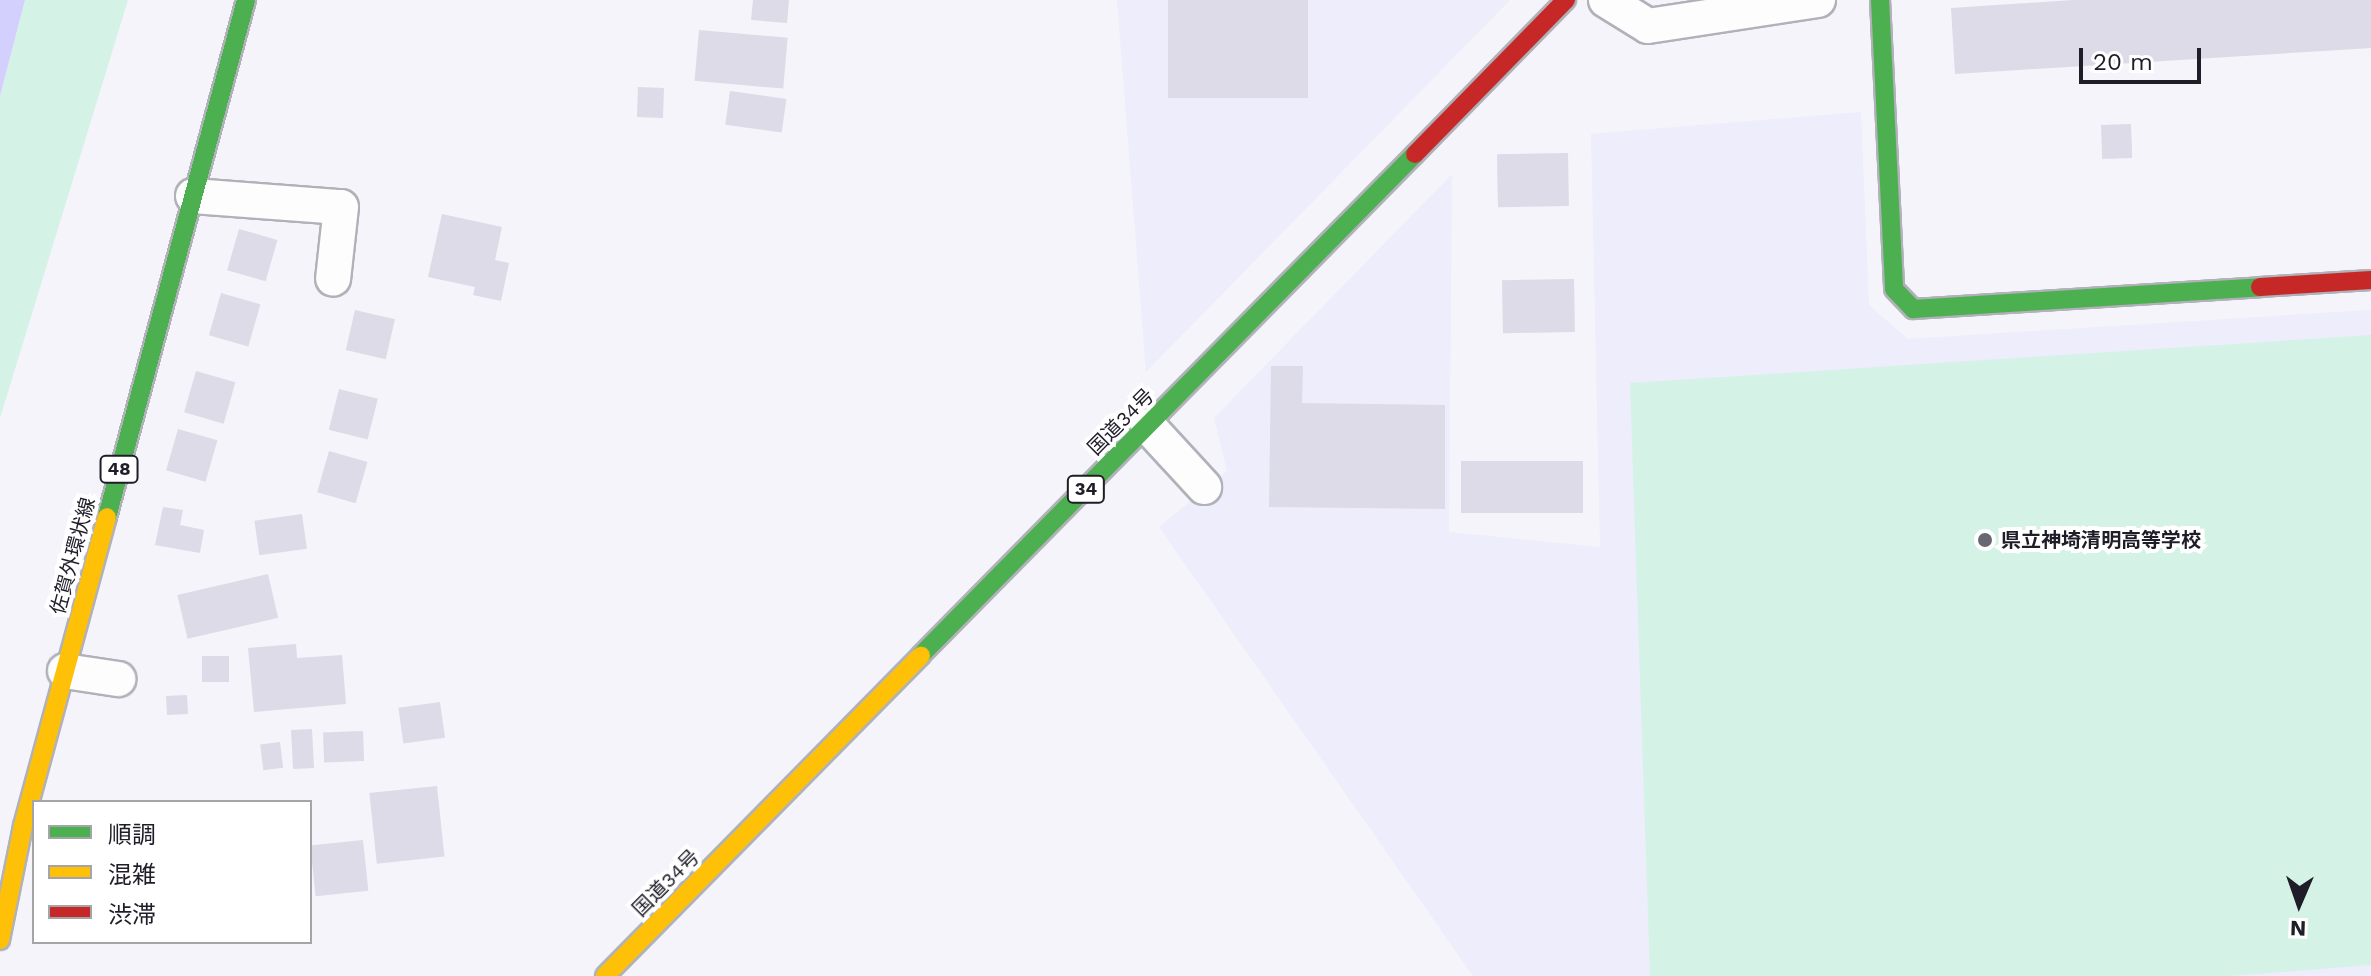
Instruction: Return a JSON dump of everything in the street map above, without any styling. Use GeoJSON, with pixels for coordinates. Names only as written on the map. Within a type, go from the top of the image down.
{"type":"FeatureCollection","features":[{"type":"Feature","properties":{"kind":"main road","name":"佐賀外環状線"},"geometry":{"type":"LineString","coordinates":[[0,940],[23,826],[246,0]]}},
{"type":"Feature","properties":{"kind":"main road","name":"国道34号"},"geometry":{"type":"LineString","coordinates":[[605,976],[1566,0]]}},
{"type":"Feature","properties":{"kind":"main road"},"geometry":{"type":"LineString","coordinates":[[1880,0],[1894,289],[1913,309],[2371,280]]}},
{"type":"Feature","properties":{"kind":"street"},"geometry":{"type":"LineString","coordinates":[[1606,0],[1648,26],[1818,0]]}},
{"type":"Feature","properties":{"kind":"street"},"geometry":{"type":"LineString","coordinates":[[193,196],[341,207],[333,279]]}},
{"type":"Feature","properties":{"kind":"street"},"geometry":{"type":"LineString","coordinates":[[1148,426],[1204,487]]}},
{"type":"Feature","properties":{"kind":"street"},"geometry":{"type":"LineString","coordinates":[[65,671],[118,679]]}},
{"type":"Feature","properties":{"kind":"shaded area"},"geometry":{"type":"Polygon","coordinates":[[[0,0],[25,0],[0,96],[0,0]]]}},
{"type":"Feature","properties":{"kind":"shaded area"},"geometry":{"type":"Polygon","coordinates":[[[1117,0],[1510,0],[1146,372],[1117,0]]]}},
{"type":"Feature","properties":{"kind":"shaded area","name":"県立神埼清明高等学校"},"geometry":{"type":"Polygon","coordinates":[[[1861,112],[1869,305],[1908,339],[2371,310],[2371,976],[1473,976],[1159,527],[1227,471],[1214,418],[1452,174],[1449,532],[1600,547],[1591,134],[1861,112]]]}},
{"type":"Feature","properties":{"kind":"green space"},"geometry":{"type":"Polygon","coordinates":[[[25,0],[128,0],[0,418],[0,96],[25,0]]]}},
{"type":"Feature","properties":{"kind":"green space","name":"県立神埼清明高等学校"},"geometry":{"type":"Polygon","coordinates":[[[2371,335],[2371,965],[2230,976],[1650,976],[1630,383],[2371,335]]]}},
{"type":"Feature","properties":{"kind":"building"},"geometry":{"type":"Polygon","coordinates":[[[753,0],[789,0],[787,23],[751,20],[753,0]]]}},
{"type":"Feature","properties":{"kind":"building"},"geometry":{"type":"Polygon","coordinates":[[[1168,0],[1308,0],[1308,98],[1168,98],[1168,0]]]}},
{"type":"Feature","properties":{"kind":"building"},"geometry":{"type":"Polygon","coordinates":[[[2073,0],[2371,0],[2371,48],[1955,74],[1951,8],[2073,0]]]}},
{"type":"Feature","properties":{"kind":"building"},"geometry":{"type":"Polygon","coordinates":[[[699,30],[788,38],[783,89],[695,81],[699,30]]]}},
{"type":"Feature","properties":{"kind":"building"},"geometry":{"type":"Polygon","coordinates":[[[638,87],[664,88],[663,118],[637,117],[638,87]]]}},
{"type":"Feature","properties":{"kind":"building"},"geometry":{"type":"Polygon","coordinates":[[[730,91],[786,99],[782,133],[725,125],[730,91]]]}},
{"type":"Feature","properties":{"kind":"building"},"geometry":{"type":"Polygon","coordinates":[[[2131,124],[2132,158],[2102,159],[2101,125],[2131,124]]]}},
{"type":"Feature","properties":{"kind":"building"},"geometry":{"type":"Polygon","coordinates":[[[1568,153],[1569,206],[1498,207],[1497,154],[1568,153]]]}},
{"type":"Feature","properties":{"kind":"building"},"geometry":{"type":"Polygon","coordinates":[[[442,214],[502,227],[495,260],[509,263],[501,301],[473,295],[475,287],[428,277],[442,214]]]}},
{"type":"Feature","properties":{"kind":"building"},"geometry":{"type":"Polygon","coordinates":[[[239,229],[277,240],[266,281],[227,270],[239,229]]]}},
{"type":"Feature","properties":{"kind":"building"},"geometry":{"type":"Polygon","coordinates":[[[1574,279],[1575,332],[1503,333],[1502,280],[1574,279]]]}},
{"type":"Feature","properties":{"kind":"building"},"geometry":{"type":"Polygon","coordinates":[[[221,293],[260,304],[248,347],[209,335],[221,293]]]}},
{"type":"Feature","properties":{"kind":"building"},"geometry":{"type":"Polygon","coordinates":[[[355,310],[395,319],[386,359],[346,350],[355,310]]]}},
{"type":"Feature","properties":{"kind":"building"},"geometry":{"type":"Polygon","coordinates":[[[1271,366],[1303,366],[1302,403],[1445,405],[1445,509],[1269,507],[1271,366]]]}},
{"type":"Feature","properties":{"kind":"building"},"geometry":{"type":"Polygon","coordinates":[[[196,371],[235,382],[224,424],[184,412],[196,371]]]}},
{"type":"Feature","properties":{"kind":"building"},"geometry":{"type":"Polygon","coordinates":[[[339,389],[378,399],[368,439],[329,430],[339,389]]]}},
{"type":"Feature","properties":{"kind":"building"},"geometry":{"type":"Polygon","coordinates":[[[178,429],[217,440],[206,482],[166,470],[178,429]]]}},
{"type":"Feature","properties":{"kind":"building"},"geometry":{"type":"Polygon","coordinates":[[[329,451],[367,462],[356,503],[317,492],[329,451]]]}},
{"type":"Feature","properties":{"kind":"building"},"geometry":{"type":"Polygon","coordinates":[[[1461,461],[1583,461],[1583,513],[1461,513],[1461,461]]]}},
{"type":"Feature","properties":{"kind":"building"},"geometry":{"type":"Polygon","coordinates":[[[163,507],[183,510],[180,525],[204,530],[200,553],[155,545],[163,507]]]}},
{"type":"Feature","properties":{"kind":"building"},"geometry":{"type":"Polygon","coordinates":[[[302,514],[307,549],[259,555],[254,521],[302,514]]]}},
{"type":"Feature","properties":{"kind":"building"},"geometry":{"type":"Polygon","coordinates":[[[268,574],[278,618],[188,639],[177,595],[268,574]]]}},
{"type":"Feature","properties":{"kind":"building"},"geometry":{"type":"Polygon","coordinates":[[[296,644],[297,658],[342,655],[346,704],[254,712],[248,648],[296,644]]]}},
{"type":"Feature","properties":{"kind":"building"},"geometry":{"type":"Polygon","coordinates":[[[202,656],[229,656],[229,682],[202,682],[202,656]]]}},
{"type":"Feature","properties":{"kind":"building"},"geometry":{"type":"Polygon","coordinates":[[[187,695],[188,714],[167,715],[166,696],[187,695]]]}},
{"type":"Feature","properties":{"kind":"building"},"geometry":{"type":"Polygon","coordinates":[[[440,702],[445,738],[403,743],[398,708],[440,702]]]}},
{"type":"Feature","properties":{"kind":"building"},"geometry":{"type":"Polygon","coordinates":[[[312,729],[314,768],[293,769],[291,730],[312,729]]]}},
{"type":"Feature","properties":{"kind":"building"},"geometry":{"type":"Polygon","coordinates":[[[363,731],[364,761],[324,762],[323,732],[363,731]]]}},
{"type":"Feature","properties":{"kind":"building"},"geometry":{"type":"Polygon","coordinates":[[[280,742],[283,768],[263,770],[260,744],[280,742]]]}},
{"type":"Feature","properties":{"kind":"building"},"geometry":{"type":"Polygon","coordinates":[[[437,786],[444,857],[377,864],[369,793],[437,786]]]}},
{"type":"Feature","properties":{"kind":"building"},"geometry":{"type":"Polygon","coordinates":[[[363,840],[368,891],[316,896],[312,845],[363,840]]]}},
{"type":"Feature","properties":{"kind":"traffic: fast"},"geometry":{"type":"LineString","coordinates":[[107,517],[246,0]]}},
{"type":"Feature","properties":{"kind":"traffic: fast"},"geometry":{"type":"LineString","coordinates":[[1880,0],[1894,289],[1913,309],[2260,287]]}},
{"type":"Feature","properties":{"kind":"traffic: fast"},"geometry":{"type":"LineString","coordinates":[[921,655],[1415,154]]}},
{"type":"Feature","properties":{"kind":"traffic: slow"},"geometry":{"type":"LineString","coordinates":[[0,940],[23,826],[107,517]]}},
{"type":"Feature","properties":{"kind":"traffic: slow"},"geometry":{"type":"LineString","coordinates":[[605,976],[921,655]]}},
{"type":"Feature","properties":{"kind":"traffic: jam"},"geometry":{"type":"LineString","coordinates":[[1415,154],[1566,0]]}},
{"type":"Feature","properties":{"kind":"traffic: jam"},"geometry":{"type":"LineString","coordinates":[[2260,287],[2371,280]]}},
{"type":"Feature","properties":{"kind":"place","name":"県立神埼清明高等学校"},"geometry":{"type":"Point","coordinates":[1985,540]}}]}
